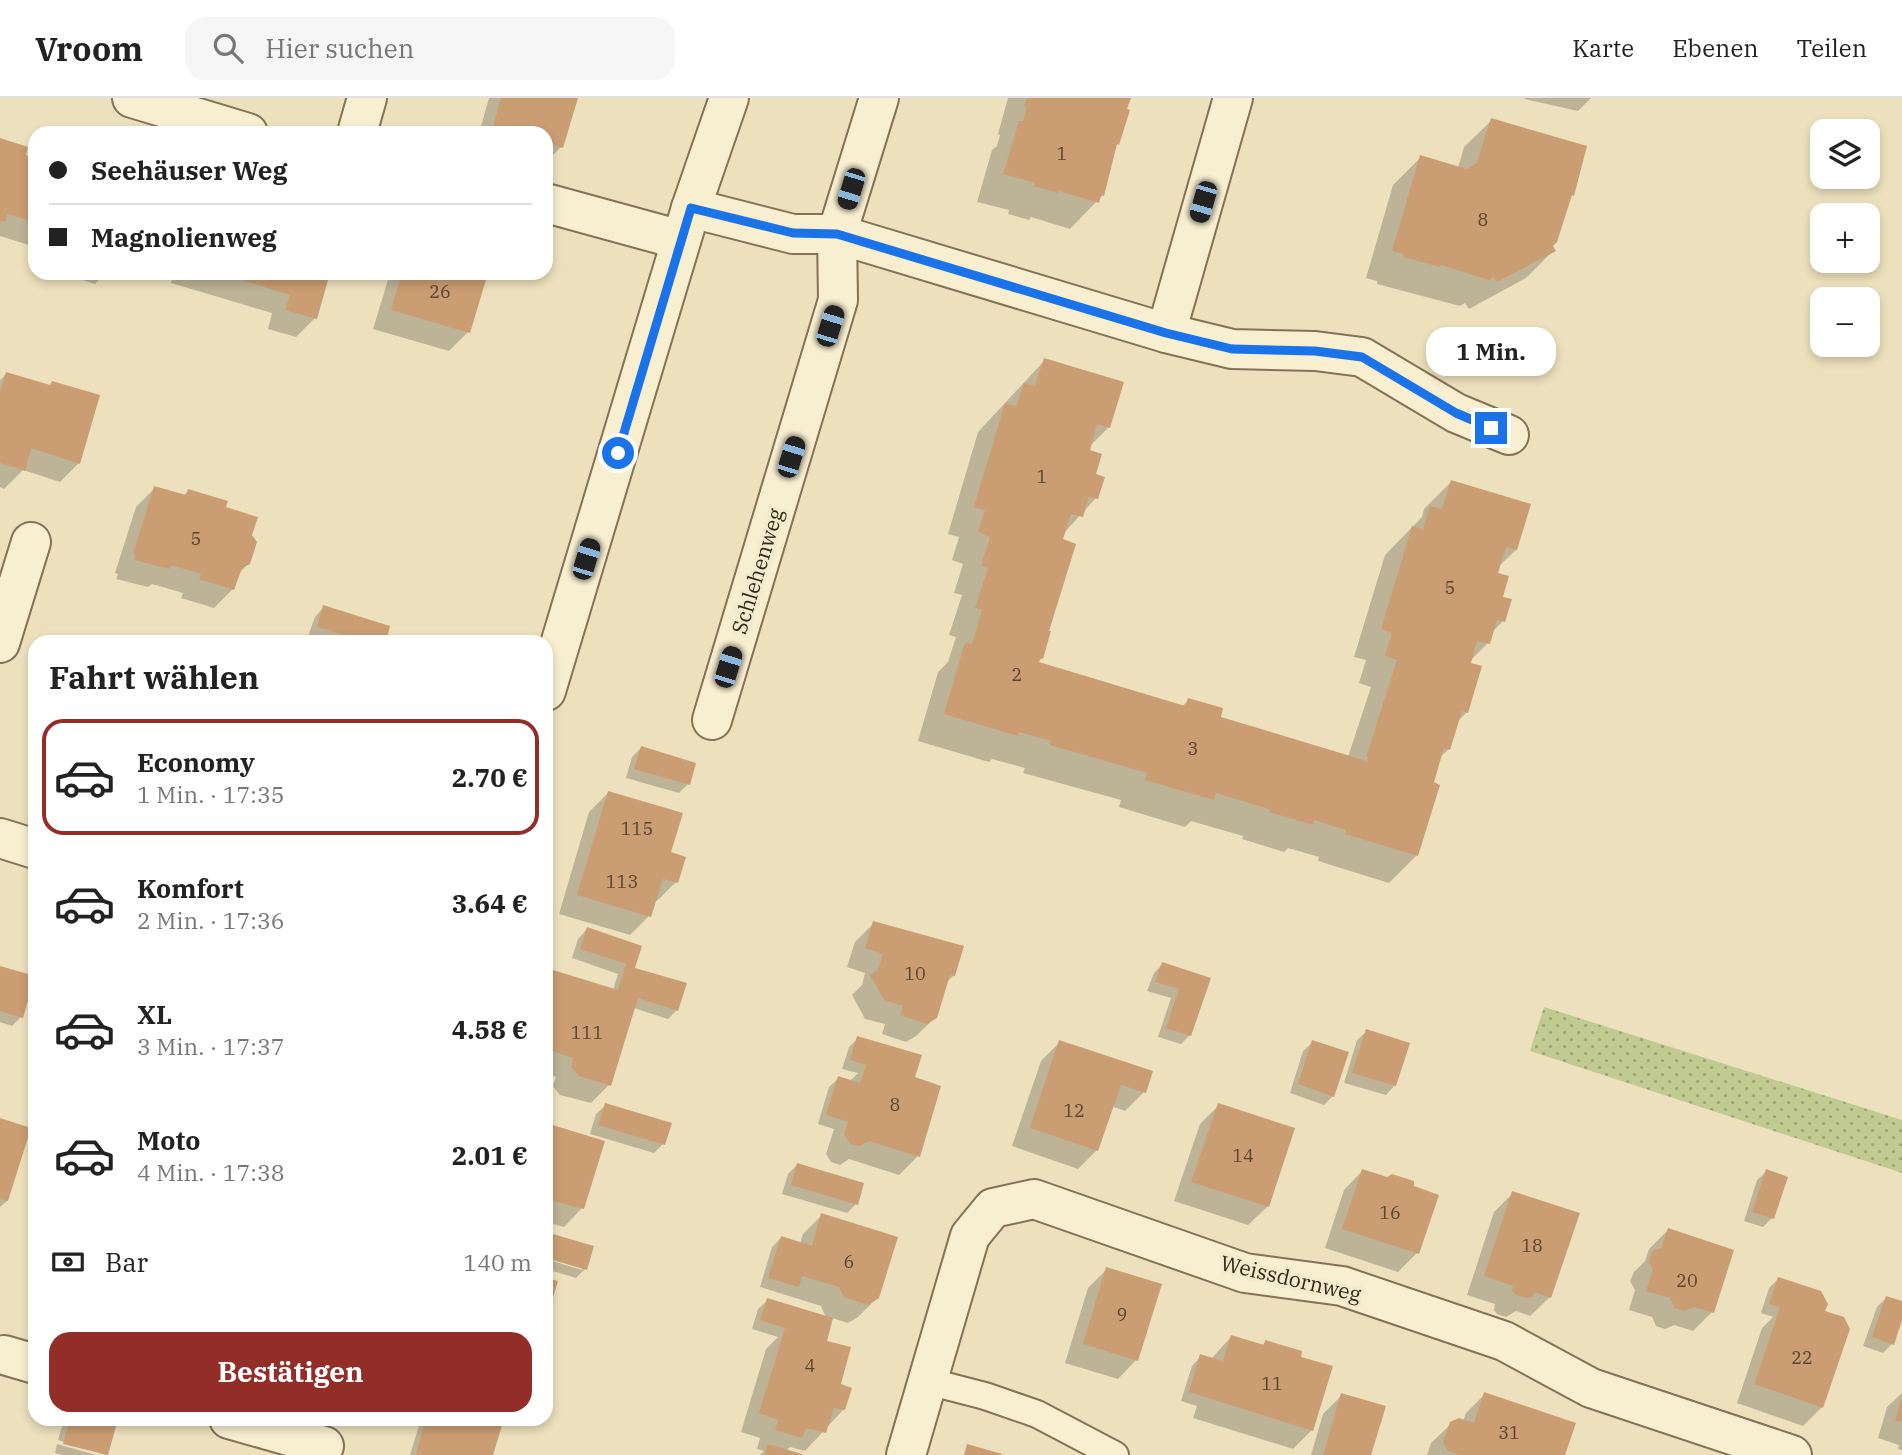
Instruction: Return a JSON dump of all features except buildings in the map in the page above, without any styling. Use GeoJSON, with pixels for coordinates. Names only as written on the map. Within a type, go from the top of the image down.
{"type":"FeatureCollection","features":[{"type":"Feature","properties":{"kind":"street"},"geometry":{"type":"LineString","coordinates":[[132,98],[225,126]]}},
{"type":"Feature","properties":{"kind":"street"},"geometry":{"type":"LineString","coordinates":[[359,126],[367,98]]}},
{"type":"Feature","properties":{"kind":"street"},"geometry":{"type":"LineString","coordinates":[[553,668],[686,224],[729,98]]}},
{"type":"Feature","properties":{"kind":"street","name":"Schlehenweg"},"geometry":{"type":"LineString","coordinates":[[712,720],[838,300],[837,234],[879,98]]}},
{"type":"Feature","properties":{"kind":"street"},"geometry":{"type":"LineString","coordinates":[[1166,333],[1233,98]]}},
{"type":"Feature","properties":{"kind":"street"},"geometry":{"type":"LineString","coordinates":[[553,204],[686,224],[837,234],[1166,333],[1232,349],[1315,351],[1362,357],[1456,413],[1509,435]]}},
{"type":"Feature","properties":{"kind":"street"},"geometry":{"type":"LineString","coordinates":[[0,643],[31,542]]}},
{"type":"Feature","properties":{"kind":"street"},"geometry":{"type":"LineString","coordinates":[[0,838],[28,847]]}},
{"type":"Feature","properties":{"kind":"street","name":"Weissdornweg"},"geometry":{"type":"LineString","coordinates":[[906,1455],[970,1236],[993,1208],[1034,1199],[1245,1273],[1342,1286],[1504,1340],[1591,1388],[1792,1455]]}},
{"type":"Feature","properties":{"kind":"street"},"geometry":{"type":"LineString","coordinates":[[261,1426],[326,1440]]}},
{"type":"Feature","properties":{"kind":"lane"},"geometry":{"type":"LineString","coordinates":[[927,1381],[985,1396],[1037,1415],[1115,1455]]}},
{"type":"Feature","properties":{"kind":"green space"},"geometry":{"type":"Polygon","coordinates":[[[1544,1007],[1902,1120],[1902,1173],[1530,1051],[1544,1007]]]}},
{"type":"Feature","properties":{"kind":"route"},"geometry":{"type":"LineString","coordinates":[[618,453],[691,208],[793,233],[837,234],[1166,333],[1232,349],[1315,351],[1362,357],[1456,413],[1491,428]]}}]}
